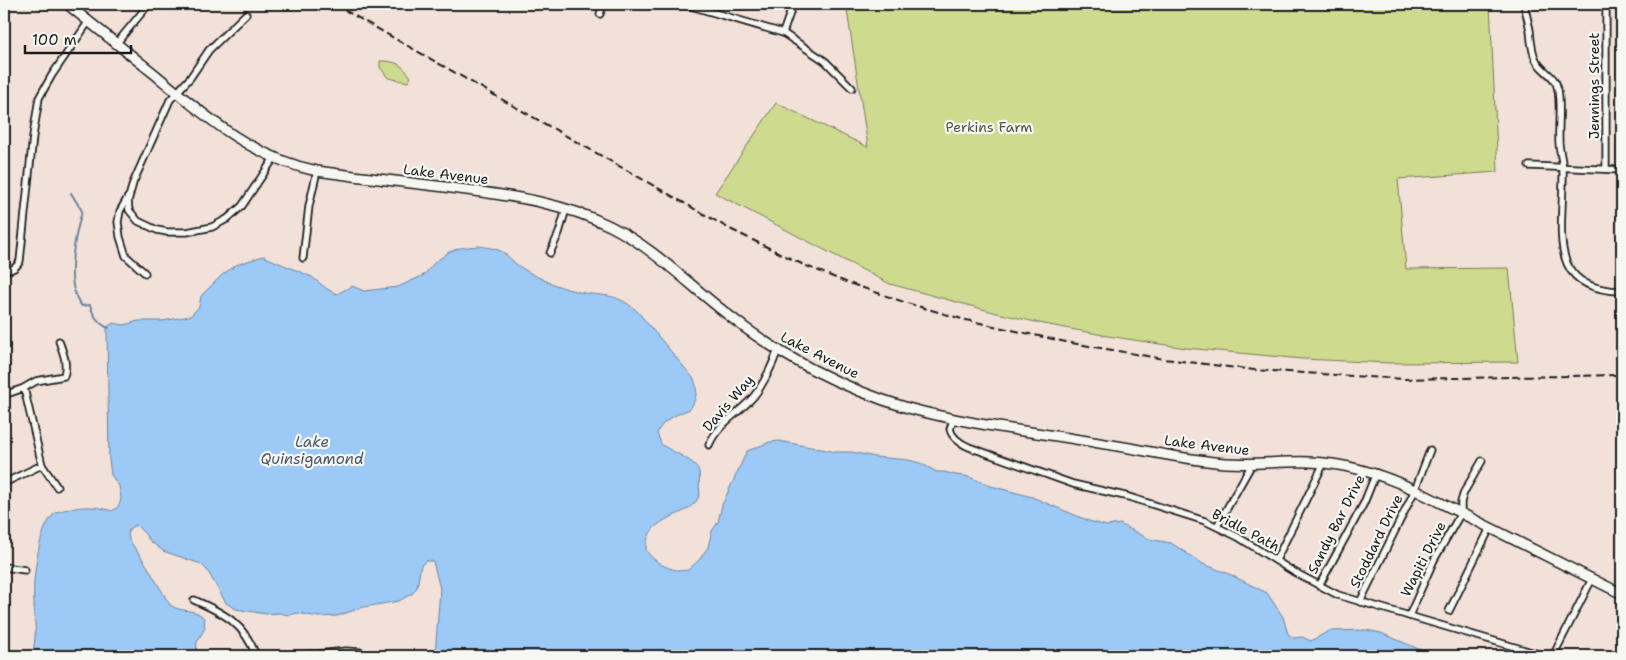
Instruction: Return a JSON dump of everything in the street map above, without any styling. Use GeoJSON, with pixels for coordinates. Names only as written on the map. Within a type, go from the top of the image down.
{"type":"FeatureCollection","features":[{"type":"Feature","properties":{"kind":"main road","name":"Lake Avenue"},"geometry":{"type":"LineString","coordinates":[[67,4],[224,130],[249,146],[294,166],[317,171],[510,196],[566,208],[611,227],[647,248],[728,315],[778,350],[828,377],[874,396],[914,409],[954,418],[1204,460],[1252,464],[1307,462],[1348,466],[1376,474],[1416,490],[1622,594]]}},
{"type":"Feature","properties":{"kind":"street"},"geometry":{"type":"LineString","coordinates":[[116,44],[150,4]]}},
{"type":"Feature","properties":{"kind":"street"},"geometry":{"type":"LineString","coordinates":[[600,14],[603,4]]}},
{"type":"Feature","properties":{"kind":"street"},"geometry":{"type":"LineString","coordinates":[[684,4],[783,33],[825,61],[852,88]]}},
{"type":"Feature","properties":{"kind":"street"},"geometry":{"type":"LineString","coordinates":[[783,33],[793,4]]}},
{"type":"Feature","properties":{"kind":"street"},"geometry":{"type":"LineString","coordinates":[[1524,4],[1534,55],[1538,64],[1553,78],[1558,86],[1560,104],[1559,147],[1563,168],[1561,235],[1562,250],[1566,262],[1576,277],[1588,286],[1601,290],[1622,291]]}},
{"type":"Feature","properties":{"kind":"street","name":"Jennings Street"},"geometry":{"type":"LineString","coordinates":[[1606,4],[1606,169]]}},
{"type":"Feature","properties":{"kind":"street"},"geometry":{"type":"LineString","coordinates":[[246,14],[209,50],[170,100],[132,183],[128,200],[130,214],[150,228],[175,232],[204,229],[227,219],[242,206],[274,158]]}},
{"type":"Feature","properties":{"kind":"street"},"geometry":{"type":"LineString","coordinates":[[4,270],[14,269],[20,261],[33,136],[39,98],[88,21]]}},
{"type":"Feature","properties":{"kind":"street"},"geometry":{"type":"LineString","coordinates":[[1530,166],[1622,170]]}},
{"type":"Feature","properties":{"kind":"street"},"geometry":{"type":"LineString","coordinates":[[303,258],[308,206],[317,171]]}},
{"type":"Feature","properties":{"kind":"street"},"geometry":{"type":"LineString","coordinates":[[130,193],[119,217],[120,237],[126,256],[145,273]]}},
{"type":"Feature","properties":{"kind":"street"},"geometry":{"type":"LineString","coordinates":[[550,253],[559,233],[566,208]]}},
{"type":"Feature","properties":{"kind":"street"},"geometry":{"type":"LineString","coordinates":[[4,395],[24,388],[36,381],[64,376],[66,370],[65,358],[59,341]]}},
{"type":"Feature","properties":{"kind":"street","name":"Davis Way"},"geometry":{"type":"LineString","coordinates":[[709,445],[719,429],[755,395],[768,374],[778,350]]}},
{"type":"Feature","properties":{"kind":"street"},"geometry":{"type":"LineString","coordinates":[[24,388],[42,465],[57,487]]}},
{"type":"Feature","properties":{"kind":"street","name":"Bridle Path"},"geometry":{"type":"LineString","coordinates":[[954,418],[950,425],[950,432],[956,440],[969,447],[1073,484],[1138,500],[1217,526],[1238,536],[1319,586],[1360,602],[1544,656]]}},
{"type":"Feature","properties":{"kind":"street","name":"Stoddard Drive"},"geometry":{"type":"LineString","coordinates":[[1360,602],[1416,490],[1430,450]]}},
{"type":"Feature","properties":{"kind":"street","name":"Wapiti Drive"},"geometry":{"type":"LineString","coordinates":[[1409,616],[1434,560],[1461,513],[1464,492],[1482,460]]}},
{"type":"Feature","properties":{"kind":"street"},"geometry":{"type":"LineString","coordinates":[[1276,560],[1324,463]]}},
{"type":"Feature","properties":{"kind":"street"},"geometry":{"type":"LineString","coordinates":[[1217,526],[1252,464]]}},
{"type":"Feature","properties":{"kind":"street"},"geometry":{"type":"LineString","coordinates":[[4,483],[42,465]]}},
{"type":"Feature","properties":{"kind":"street","name":"Sandy Bar Drive"},"geometry":{"type":"LineString","coordinates":[[1319,586],[1364,503],[1376,474]]}},
{"type":"Feature","properties":{"kind":"street"},"geometry":{"type":"LineString","coordinates":[[1449,611],[1490,528]]}},
{"type":"Feature","properties":{"kind":"street"},"geometry":{"type":"LineString","coordinates":[[4,567],[25,570]]}},
{"type":"Feature","properties":{"kind":"street"},"geometry":{"type":"LineString","coordinates":[[1553,656],[1592,580]]}},
{"type":"Feature","properties":{"kind":"street"},"geometry":{"type":"LineString","coordinates":[[194,600],[216,610],[234,622],[248,637],[256,656],[319,654],[346,650],[360,652],[364,656]]}},
{"type":"Feature","properties":{"kind":"green space","name":"Perkins Farm"},"geometry":{"type":"Polygon","coordinates":[[[846,4],[1490,4],[1498,172],[1398,179],[1406,269],[1509,268],[1518,362],[1390,363],[1302,359],[1186,348],[1044,324],[890,284],[715,193],[776,103],[868,147],[846,4]]]}},
{"type":"Feature","properties":{"kind":"green space"},"geometry":{"type":"Polygon","coordinates":[[[380,61],[391,62],[401,66],[411,77],[408,82],[388,78],[380,67],[380,61]]]}},
{"type":"Feature","properties":{"kind":"water","name":"Lake Quinsigamond"},"geometry":{"type":"Polygon","coordinates":[[[478,246],[501,251],[522,268],[556,285],[584,293],[614,297],[629,304],[694,379],[696,394],[690,409],[667,421],[657,433],[661,444],[696,466],[699,475],[700,493],[696,502],[689,508],[661,522],[653,529],[648,538],[646,550],[649,555],[664,566],[682,571],[688,570],[700,559],[708,547],[712,531],[718,522],[722,505],[747,451],[770,442],[779,441],[837,452],[852,452],[875,457],[909,460],[920,463],[937,472],[969,477],[991,486],[1032,497],[1089,521],[1107,526],[1120,524],[1149,539],[1171,543],[1203,564],[1227,573],[1267,593],[1283,617],[1288,634],[1294,638],[1302,637],[1311,641],[1329,631],[1366,630],[1381,633],[1426,652],[1452,653],[1461,656],[435,656],[440,589],[433,561],[426,561],[421,565],[417,587],[413,593],[399,601],[364,607],[337,616],[318,617],[298,613],[288,615],[280,613],[266,614],[236,609],[226,603],[207,570],[201,564],[163,551],[150,541],[136,525],[130,528],[128,532],[129,540],[146,564],[170,605],[197,613],[204,618],[205,628],[197,642],[196,656],[32,656],[35,637],[35,574],[40,544],[46,526],[56,512],[84,507],[112,511],[120,503],[119,486],[111,475],[109,459],[107,327],[113,323],[124,325],[138,321],[162,321],[190,316],[199,307],[201,296],[222,275],[236,265],[263,256],[312,277],[337,294],[352,286],[364,291],[398,287],[424,275],[434,263],[449,252],[460,248],[478,246]]]}},
{"type":"Feature","properties":{"kind":"waterway"},"geometry":{"type":"LineString","coordinates":[[71,193],[82,211],[72,260],[73,286],[76,297],[82,306],[90,305],[97,319],[109,328]]}},
{"type":"Feature","properties":{"kind":"railway"},"geometry":{"type":"LineString","coordinates":[[334,4],[730,229],[804,265],[843,281],[962,319],[1066,342],[1164,359],[1254,370],[1403,379],[1622,375]]}}]}
